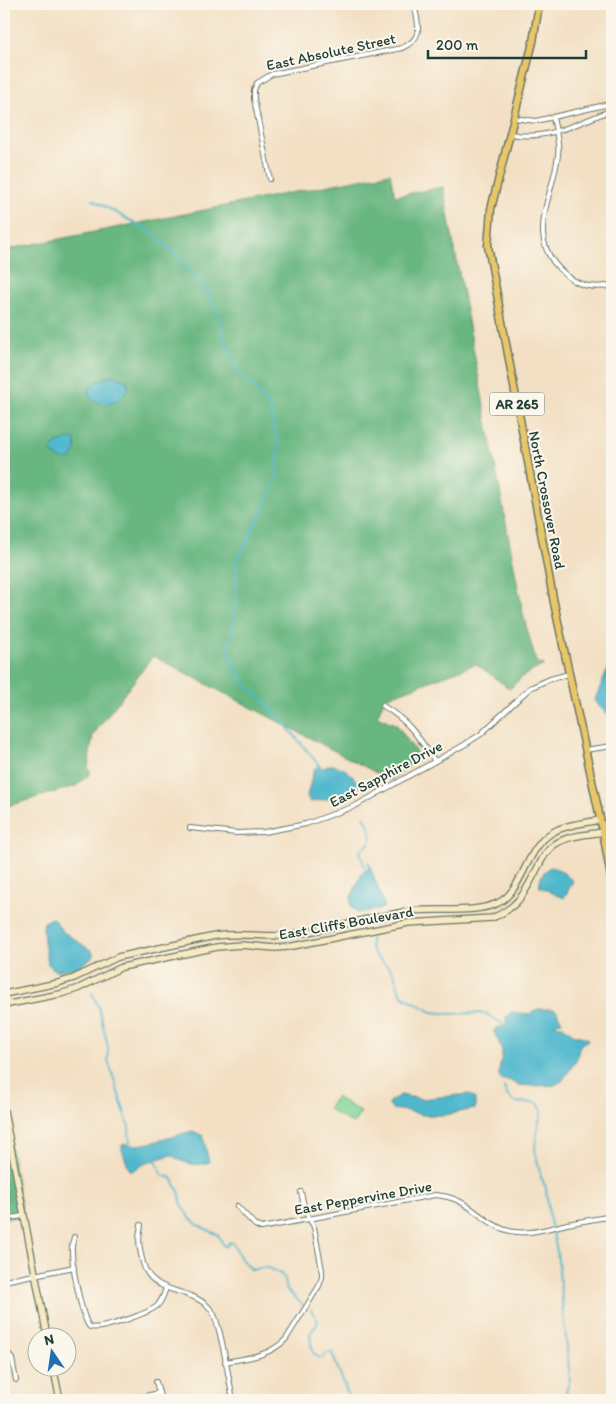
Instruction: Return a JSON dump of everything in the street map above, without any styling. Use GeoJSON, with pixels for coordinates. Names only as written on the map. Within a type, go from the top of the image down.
{"type":"FeatureCollection","features":[{"type":"Feature","properties":{"kind":"main road","name":"North Crossover Road"},"geometry":{"type":"LineString","coordinates":[[539,4],[533,42],[491,209],[488,246],[538,522],[612,883]]}},
{"type":"Feature","properties":{"kind":"street","name":"East Absolute Street"},"geometry":{"type":"LineString","coordinates":[[270,179],[254,99],[254,90],[257,83],[272,74],[410,45],[419,31],[414,4]]}},
{"type":"Feature","properties":{"kind":"street"},"geometry":{"type":"LineString","coordinates":[[511,134],[533,136],[556,132],[607,112],[612,107],[605,105],[536,121],[514,118]]}},
{"type":"Feature","properties":{"kind":"street"},"geometry":{"type":"LineString","coordinates":[[553,117],[558,144],[558,156],[542,221],[544,242],[556,266],[567,276],[588,286],[612,286]]}},
{"type":"Feature","properties":{"kind":"street","name":"East Sapphire Drive"},"geometry":{"type":"LineString","coordinates":[[190,828],[236,833],[264,832],[306,824],[355,806],[481,734],[530,688],[541,682],[569,674]]}},
{"type":"Feature","properties":{"kind":"street"},"geometry":{"type":"LineString","coordinates":[[383,706],[409,724],[435,762]]}},
{"type":"Feature","properties":{"kind":"street"},"geometry":{"type":"LineString","coordinates":[[585,750],[612,746]]}},
{"type":"Feature","properties":{"kind":"street","name":"East Cliffs Boulevard"},"geometry":{"type":"LineString","coordinates":[[4,994],[74,978],[118,956],[215,936],[229,934],[274,937],[412,911],[486,907],[506,897],[536,846],[553,832],[567,826],[600,820]]}},
{"type":"Feature","properties":{"kind":"street","name":"East Cliffs Boulevard"},"geometry":{"type":"LineString","coordinates":[[4,1005],[77,989],[122,967],[217,947],[242,945],[275,948],[288,947],[408,923],[492,918],[513,906],[525,892],[542,858],[552,846],[560,841],[577,836],[603,832]]}},
{"type":"Feature","properties":{"kind":"street"},"geometry":{"type":"LineString","coordinates":[[62,982],[64,993]]}},
{"type":"Feature","properties":{"kind":"street"},"geometry":{"type":"LineString","coordinates":[[4,1111],[45,1326]]}},
{"type":"Feature","properties":{"kind":"street"},"geometry":{"type":"LineString","coordinates":[[226,1362],[266,1354],[279,1347],[319,1286],[322,1270],[314,1227],[305,1211],[301,1192]]}},
{"type":"Feature","properties":{"kind":"street","name":"East Peppervine Drive"},"geometry":{"type":"LineString","coordinates":[[237,1206],[255,1225],[261,1228],[435,1195],[445,1196],[462,1202],[504,1229],[521,1232],[612,1216]]}},
{"type":"Feature","properties":{"kind":"street"},"geometry":{"type":"LineString","coordinates":[[4,1219],[23,1216]]}},
{"type":"Feature","properties":{"kind":"street"},"geometry":{"type":"LineString","coordinates":[[141,1225],[138,1240],[144,1267],[148,1275],[154,1282],[166,1288],[196,1298],[211,1310],[217,1323],[233,1400]]}},
{"type":"Feature","properties":{"kind":"street"},"geometry":{"type":"LineString","coordinates":[[74,1236],[71,1251],[84,1319],[86,1324],[94,1329],[148,1311],[160,1303],[166,1288]]}},
{"type":"Feature","properties":{"kind":"street"},"geometry":{"type":"LineString","coordinates":[[4,1281],[74,1268]]}},
{"type":"Feature","properties":{"kind":"street"},"geometry":{"type":"LineString","coordinates":[[4,1315],[7,1335],[4,1347],[12,1359],[16,1380]]}},
{"type":"Feature","properties":{"kind":"street"},"geometry":{"type":"LineString","coordinates":[[55,1376],[60,1400]]}},
{"type":"Feature","properties":{"kind":"street"},"geometry":{"type":"LineString","coordinates":[[156,1382],[161,1400]]}},
{"type":"Feature","properties":{"kind":"street"},"geometry":{"type":"LineString","coordinates":[[127,1400],[159,1393]]}},
{"type":"Feature","properties":{"kind":"green space"},"geometry":{"type":"Polygon","coordinates":[[[390,173],[395,196],[443,187],[523,614],[536,662],[544,665],[523,676],[510,689],[476,664],[385,698],[377,716],[397,725],[420,758],[390,780],[153,656],[93,735],[88,768],[91,773],[76,786],[4,807],[4,250],[390,173]]]}},
{"type":"Feature","properties":{"kind":"green space"},"geometry":{"type":"Polygon","coordinates":[[[336,1097],[361,1112],[353,1124],[328,1109],[336,1097]]]}},
{"type":"Feature","properties":{"kind":"green space"},"geometry":{"type":"Polygon","coordinates":[[[4,1111],[23,1216],[4,1219],[4,1111]]]}},
{"type":"Feature","properties":{"kind":"water"},"geometry":{"type":"Polygon","coordinates":[[[111,376],[116,376],[128,382],[128,389],[113,403],[103,404],[91,398],[88,390],[97,382],[111,376]]]}},
{"type":"Feature","properties":{"kind":"water"},"geometry":{"type":"Polygon","coordinates":[[[70,439],[75,440],[76,449],[71,459],[65,460],[60,458],[51,451],[56,443],[70,439]]]}},
{"type":"Feature","properties":{"kind":"water"},"geometry":{"type":"Polygon","coordinates":[[[612,647],[612,717],[600,707],[595,699],[608,669],[612,647]]]}},
{"type":"Feature","properties":{"kind":"water"},"geometry":{"type":"Polygon","coordinates":[[[336,765],[348,772],[355,779],[359,788],[354,796],[349,795],[310,802],[307,796],[314,769],[336,765]]]}},
{"type":"Feature","properties":{"kind":"water"},"geometry":{"type":"Polygon","coordinates":[[[368,861],[384,907],[378,910],[357,913],[351,906],[351,897],[362,873],[369,869],[368,861]]]}},
{"type":"Feature","properties":{"kind":"water"},"geometry":{"type":"Polygon","coordinates":[[[551,867],[560,870],[573,881],[564,898],[540,887],[542,875],[551,867]]]}},
{"type":"Feature","properties":{"kind":"water"},"geometry":{"type":"Polygon","coordinates":[[[51,918],[54,919],[62,931],[95,955],[79,967],[55,971],[48,964],[44,942],[44,922],[51,918]]]}},
{"type":"Feature","properties":{"kind":"water"},"geometry":{"type":"Polygon","coordinates":[[[537,1009],[556,1010],[562,1022],[556,1023],[557,1026],[563,1026],[573,1034],[588,1040],[580,1045],[576,1061],[562,1081],[555,1085],[517,1085],[509,1080],[501,1080],[499,1071],[502,1050],[494,1030],[498,1027],[506,1027],[506,1017],[511,1012],[530,1014],[537,1009]]]}},
{"type":"Feature","properties":{"kind":"water"},"geometry":{"type":"Polygon","coordinates":[[[470,1094],[475,1099],[475,1109],[445,1115],[423,1115],[392,1109],[389,1106],[390,1101],[401,1095],[421,1099],[470,1094]]]}},
{"type":"Feature","properties":{"kind":"water"},"geometry":{"type":"Polygon","coordinates":[[[193,1131],[203,1136],[209,1162],[194,1165],[171,1155],[148,1162],[132,1171],[129,1169],[122,1145],[140,1145],[193,1131]]]}},
{"type":"Feature","properties":{"kind":"waterway"},"geometry":{"type":"LineString","coordinates":[[93,200],[153,233],[186,265],[208,292],[218,315],[228,349],[242,375],[269,405],[279,446],[277,475],[267,502],[236,563],[236,606],[229,644],[230,654],[237,671],[250,689],[284,723],[323,770]]}},
{"type":"Feature","properties":{"kind":"waterway"},"geometry":{"type":"LineString","coordinates":[[364,816],[371,832],[370,843],[360,851],[367,872]]}},
{"type":"Feature","properties":{"kind":"waterway"},"geometry":{"type":"LineString","coordinates":[[371,938],[372,950],[394,974],[403,996],[432,1012],[452,1014],[485,1013],[509,1028]]}},
{"type":"Feature","properties":{"kind":"waterway"},"geometry":{"type":"LineString","coordinates":[[92,993],[99,1008],[108,1047],[108,1060],[129,1127],[130,1147]]}},
{"type":"Feature","properties":{"kind":"waterway"},"geometry":{"type":"LineString","coordinates":[[504,1087],[507,1095],[514,1102],[537,1103],[542,1112],[537,1129],[535,1150],[541,1177],[546,1188],[549,1216],[557,1251],[570,1379],[565,1396],[560,1400]]}},
{"type":"Feature","properties":{"kind":"waterway"},"geometry":{"type":"LineString","coordinates":[[154,1160],[157,1162],[162,1175],[172,1178],[188,1216],[198,1225],[218,1235],[224,1246],[227,1246],[229,1242],[233,1243],[241,1259],[252,1270],[266,1267],[281,1274],[285,1279],[287,1290],[303,1305]]}},
{"type":"Feature","properties":{"kind":"waterway"},"geometry":{"type":"LineString","coordinates":[[311,1310],[317,1319],[317,1323],[310,1334],[314,1354],[322,1358],[329,1352],[332,1353],[350,1400]]}}]}
